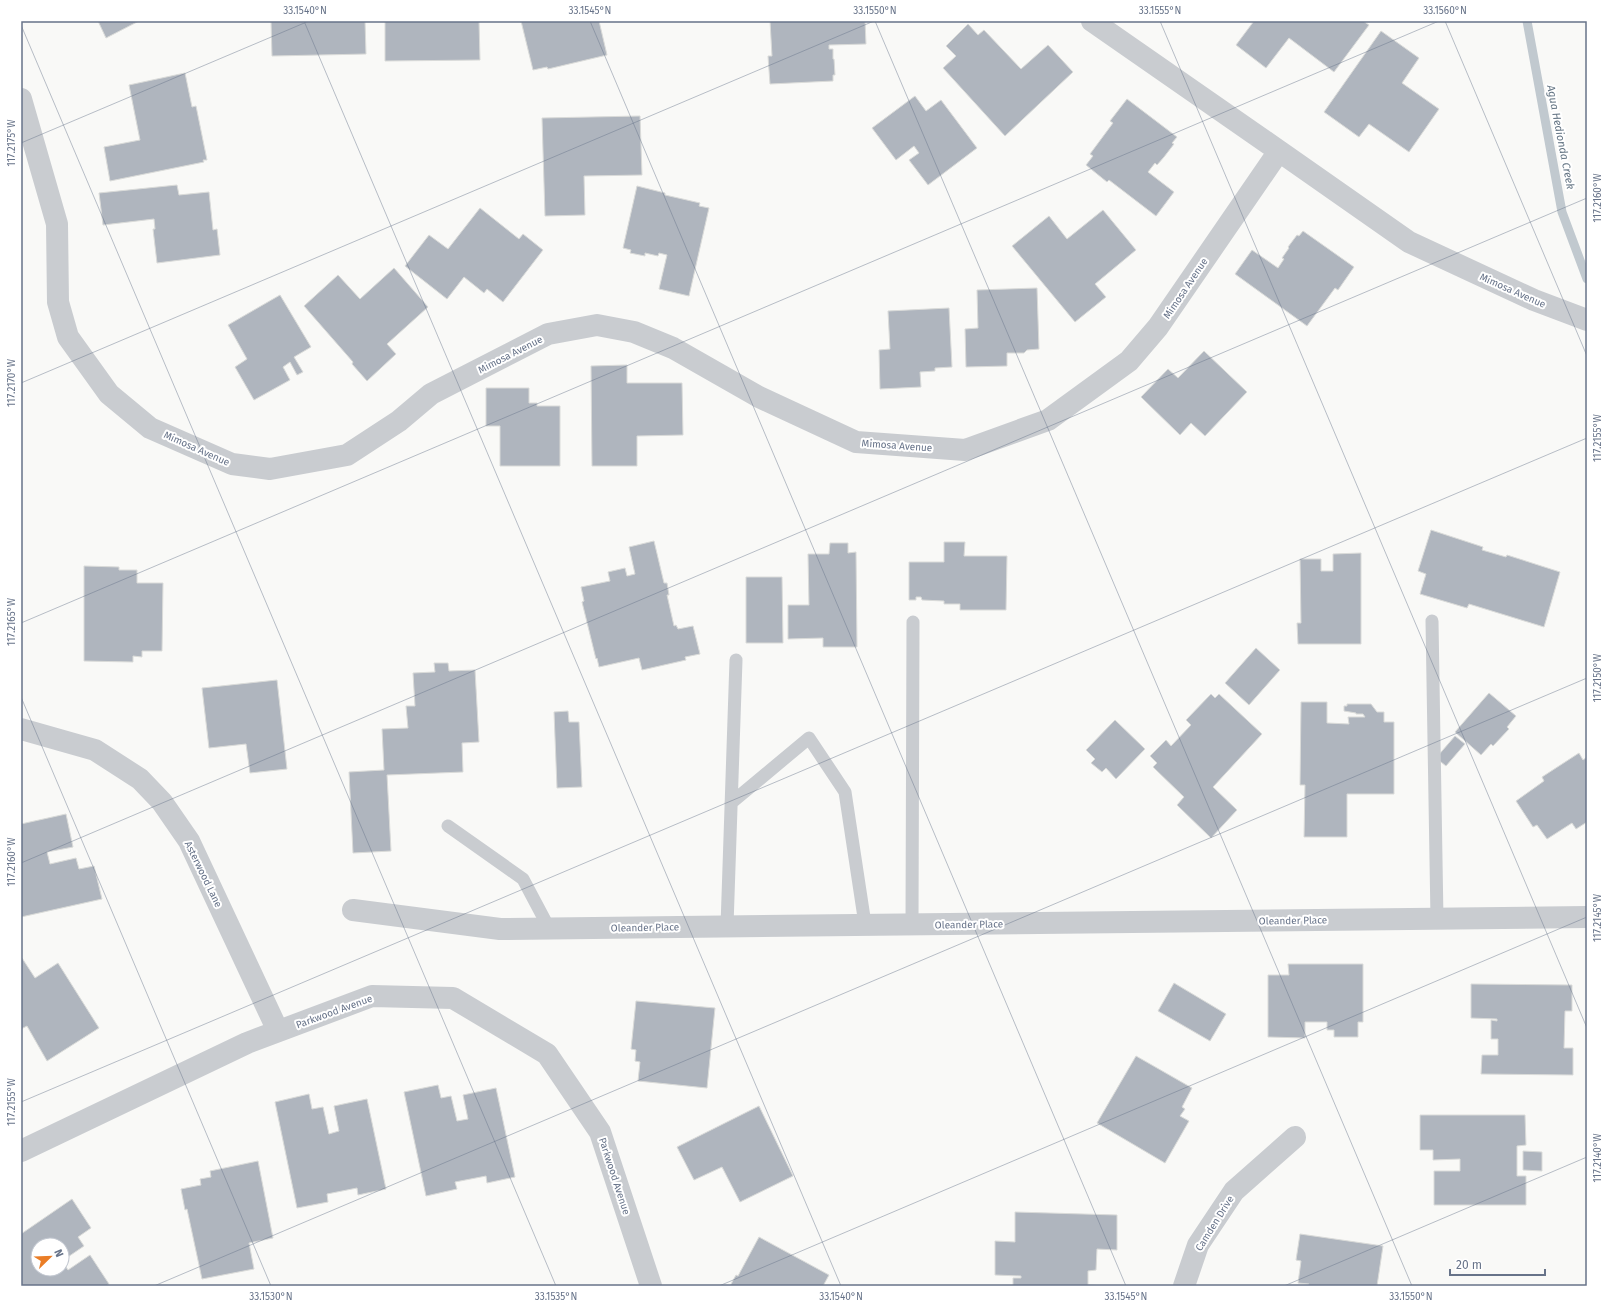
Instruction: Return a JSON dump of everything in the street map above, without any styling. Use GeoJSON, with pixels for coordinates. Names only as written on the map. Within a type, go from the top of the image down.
{"type":"FeatureCollection","features":[{"type":"Feature","properties":{"kind":"street","name":"Mimosa Avenue"},"geometry":{"type":"LineString","coordinates":[[1092,21],[1409,242],[1534,300],[1587,320]]}},
{"type":"Feature","properties":{"kind":"street","name":"Mimosa Avenue"},"geometry":{"type":"LineString","coordinates":[[21,99],[57,224],[58,302],[68,337],[109,394],[150,428],[232,464],[270,469],[347,456],[399,421],[431,394],[438,390],[548,334],[597,325],[634,332],[673,348],[759,397],[856,442],[965,450],[1048,420],[1129,361],[1158,327],[1279,151]]}},
{"type":"Feature","properties":{"kind":"street","name":"Asterwood Lane"},"geometry":{"type":"LineString","coordinates":[[21,729],[95,750],[140,779],[162,802],[189,841],[278,1031]]}},
{"type":"Feature","properties":{"kind":"street","name":"Oleander Place"},"geometry":{"type":"LineString","coordinates":[[353,910],[500,928],[1587,917]]}},
{"type":"Feature","properties":{"kind":"street","name":"Parkwood Avenue"},"geometry":{"type":"LineString","coordinates":[[21,1151],[247,1043],[372,996],[453,998],[547,1054],[600,1132],[651,1286]]}},
{"type":"Feature","properties":{"kind":"street","name":"Camden Drive"},"geometry":{"type":"LineString","coordinates":[[1184,1286],[1198,1245],[1234,1191],[1295,1137]]}},
{"type":"Feature","properties":{"kind":"lane"},"geometry":{"type":"LineString","coordinates":[[1432,621],[1436,919]]}},
{"type":"Feature","properties":{"kind":"lane"},"geometry":{"type":"LineString","coordinates":[[912,924],[913,622]]}},
{"type":"Feature","properties":{"kind":"lane"},"geometry":{"type":"LineString","coordinates":[[727,926],[736,660]]}},
{"type":"Feature","properties":{"kind":"lane"},"geometry":{"type":"LineString","coordinates":[[731,803],[808,738],[845,792],[865,924]]}},
{"type":"Feature","properties":{"kind":"lane"},"geometry":{"type":"LineString","coordinates":[[448,826],[523,879],[549,928]]}},
{"type":"Feature","properties":{"kind":"building"},"geometry":{"type":"Polygon","coordinates":[[[98,21],[139,21],[106,38],[98,21]]]}},
{"type":"Feature","properties":{"kind":"building"},"geometry":{"type":"Polygon","coordinates":[[[271,21],[365,21],[366,54],[272,56],[271,21]]]}},
{"type":"Feature","properties":{"kind":"building"},"geometry":{"type":"Polygon","coordinates":[[[385,21],[479,21],[480,60],[385,61],[385,21]]]}},
{"type":"Feature","properties":{"kind":"building"},"geometry":{"type":"Polygon","coordinates":[[[521,21],[599,21],[607,55],[548,69],[547,67],[533,70],[521,21]]]}},
{"type":"Feature","properties":{"kind":"building"},"geometry":{"type":"Polygon","coordinates":[[[770,21],[865,21],[866,44],[829,45],[829,49],[833,49],[835,75],[833,75],[833,81],[770,84],[768,56],[772,56],[770,21]]]}},
{"type":"Feature","properties":{"kind":"building"},"geometry":{"type":"Polygon","coordinates":[[[1254,21],[1363,21],[1369,25],[1334,72],[1289,38],[1266,68],[1236,45],[1254,21]]]}},
{"type":"Feature","properties":{"kind":"building"},"geometry":{"type":"Polygon","coordinates":[[[968,24],[978,35],[984,30],[1021,69],[1048,45],[1073,72],[1005,136],[943,68],[956,56],[946,46],[968,24]]]}},
{"type":"Feature","properties":{"kind":"building"},"geometry":{"type":"Polygon","coordinates":[[[1381,31],[1419,58],[1402,83],[1439,109],[1409,152],[1369,124],[1359,137],[1324,112],[1381,31]]]}},
{"type":"Feature","properties":{"kind":"building"},"geometry":{"type":"Polygon","coordinates":[[[185,73],[192,107],[196,106],[207,160],[203,160],[204,162],[110,181],[104,147],[140,140],[129,85],[185,73]]]}},
{"type":"Feature","properties":{"kind":"building"},"geometry":{"type":"Polygon","coordinates":[[[915,96],[926,111],[941,100],[977,148],[928,185],[909,160],[919,153],[914,146],[896,160],[872,128],[915,96]]]}},
{"type":"Feature","properties":{"kind":"building"},"geometry":{"type":"Polygon","coordinates":[[[1127,99],[1177,137],[1172,143],[1174,144],[1164,157],[1157,165],[1155,163],[1148,172],[1174,192],[1156,216],[1109,180],[1107,182],[1086,165],[1093,156],[1090,154],[1113,123],[1110,121],[1127,99]]]}},
{"type":"Feature","properties":{"kind":"building"},"geometry":{"type":"Polygon","coordinates":[[[640,116],[642,175],[584,176],[585,215],[545,216],[542,118],[640,116]]]}},
{"type":"Feature","properties":{"kind":"building"},"geometry":{"type":"Polygon","coordinates":[[[177,185],[179,195],[209,192],[213,230],[217,229],[220,255],[157,263],[153,229],[155,229],[154,219],[103,225],[99,193],[177,185]]]}},
{"type":"Feature","properties":{"kind":"building"},"geometry":{"type":"Polygon","coordinates":[[[637,186],[665,193],[665,195],[700,203],[699,206],[709,208],[689,296],[659,289],[667,255],[659,253],[658,256],[645,253],[645,256],[630,253],[631,250],[623,248],[637,186]]]}},
{"type":"Feature","properties":{"kind":"building"},"geometry":{"type":"Polygon","coordinates":[[[480,208],[519,239],[523,234],[543,250],[503,302],[487,289],[484,293],[464,277],[447,299],[405,266],[429,235],[448,249],[480,208]]]}},
{"type":"Feature","properties":{"kind":"building"},"geometry":{"type":"Polygon","coordinates":[[[1103,210],[1136,250],[1095,284],[1106,297],[1075,322],[1012,246],[1049,216],[1067,239],[1103,210]]]}},
{"type":"Feature","properties":{"kind":"building"},"geometry":{"type":"Polygon","coordinates":[[[1303,231],[1354,267],[1338,290],[1335,288],[1307,326],[1235,274],[1252,250],[1278,268],[1284,259],[1282,258],[1289,248],[1288,247],[1297,235],[1299,236],[1303,231]]]}},
{"type":"Feature","properties":{"kind":"building"},"geometry":{"type":"Polygon","coordinates":[[[394,268],[428,307],[387,344],[396,354],[367,381],[352,364],[353,362],[304,306],[338,275],[360,299],[394,268]]]}},
{"type":"Feature","properties":{"kind":"building"},"geometry":{"type":"Polygon","coordinates":[[[1037,288],[1039,349],[1027,350],[1024,353],[1007,353],[1007,366],[966,367],[965,329],[978,328],[977,290],[1037,288]]]}},
{"type":"Feature","properties":{"kind":"building"},"geometry":{"type":"Polygon","coordinates":[[[280,295],[311,347],[294,357],[303,372],[297,375],[290,362],[283,367],[290,380],[254,400],[235,367],[247,359],[228,325],[280,295]]]}},
{"type":"Feature","properties":{"kind":"building"},"geometry":{"type":"Polygon","coordinates":[[[949,308],[952,367],[935,368],[935,371],[920,372],[921,387],[880,389],[879,350],[890,349],[888,311],[949,308]]]}},
{"type":"Feature","properties":{"kind":"building"},"geometry":{"type":"Polygon","coordinates":[[[1204,351],[1247,392],[1205,436],[1191,423],[1180,435],[1141,397],[1168,369],[1178,378],[1204,351]]]}},
{"type":"Feature","properties":{"kind":"building"},"geometry":{"type":"Polygon","coordinates":[[[627,365],[627,383],[682,383],[683,435],[637,436],[637,466],[592,466],[591,366],[627,365]]]}},
{"type":"Feature","properties":{"kind":"building"},"geometry":{"type":"Polygon","coordinates":[[[486,388],[529,388],[529,403],[537,403],[537,406],[560,406],[560,466],[500,466],[500,426],[486,426],[486,388]]]}},
{"type":"Feature","properties":{"kind":"building"},"geometry":{"type":"Polygon","coordinates":[[[1431,530],[1483,547],[1482,550],[1506,557],[1507,555],[1560,572],[1544,627],[1469,604],[1467,608],[1420,594],[1426,574],[1418,571],[1431,530]]]}},
{"type":"Feature","properties":{"kind":"building"},"geometry":{"type":"Polygon","coordinates":[[[654,541],[664,583],[667,583],[669,595],[667,595],[674,626],[676,625],[678,629],[693,626],[700,654],[685,657],[686,660],[642,670],[639,658],[599,667],[582,602],[584,601],[581,587],[610,581],[608,572],[625,568],[627,576],[635,574],[629,547],[654,541]]]}},
{"type":"Feature","properties":{"kind":"building"},"geometry":{"type":"Polygon","coordinates":[[[944,542],[965,542],[964,556],[1007,556],[1006,610],[960,610],[960,604],[944,604],[944,601],[922,600],[921,597],[916,597],[916,600],[909,600],[909,562],[944,562],[944,542]]]}},
{"type":"Feature","properties":{"kind":"building"},"geometry":{"type":"Polygon","coordinates":[[[830,543],[848,543],[848,553],[856,552],[857,647],[823,647],[823,638],[788,639],[788,605],[809,605],[808,554],[829,554],[830,543]]]}},
{"type":"Feature","properties":{"kind":"building"},"geometry":{"type":"Polygon","coordinates":[[[1361,553],[1361,644],[1298,644],[1297,623],[1301,623],[1300,559],[1321,559],[1321,571],[1333,571],[1333,554],[1361,553]]]}},
{"type":"Feature","properties":{"kind":"building"},"geometry":{"type":"Polygon","coordinates":[[[84,566],[119,567],[119,570],[137,570],[137,583],[163,583],[162,651],[142,651],[142,657],[133,656],[133,662],[84,661],[84,566]]]}},
{"type":"Feature","properties":{"kind":"building"},"geometry":{"type":"Polygon","coordinates":[[[746,577],[782,577],[783,643],[746,643],[746,577]]]}},
{"type":"Feature","properties":{"kind":"building"},"geometry":{"type":"Polygon","coordinates":[[[1256,648],[1280,670],[1249,705],[1225,683],[1256,648]]]}},
{"type":"Feature","properties":{"kind":"building"},"geometry":{"type":"Polygon","coordinates":[[[434,663],[448,663],[449,671],[475,670],[479,742],[462,743],[463,772],[387,775],[391,851],[353,853],[349,772],[384,770],[382,729],[408,728],[406,706],[415,706],[413,673],[435,672],[434,663]]]}},
{"type":"Feature","properties":{"kind":"building"},"geometry":{"type":"Polygon","coordinates":[[[277,680],[287,769],[250,773],[246,744],[209,748],[202,688],[277,680]]]}},
{"type":"Feature","properties":{"kind":"building"},"geometry":{"type":"Polygon","coordinates":[[[1489,693],[1516,716],[1507,727],[1509,729],[1493,746],[1491,744],[1481,755],[1455,732],[1489,693]]]}},
{"type":"Feature","properties":{"kind":"building"},"geometry":{"type":"Polygon","coordinates":[[[1211,694],[1215,698],[1219,694],[1262,734],[1213,787],[1237,810],[1211,838],[1177,805],[1184,797],[1153,767],[1157,763],[1150,756],[1166,740],[1171,746],[1191,725],[1186,720],[1211,694]]]}},
{"type":"Feature","properties":{"kind":"building"},"geometry":{"type":"Polygon","coordinates":[[[1301,702],[1327,702],[1327,723],[1349,724],[1348,717],[1365,717],[1363,714],[1344,711],[1344,706],[1347,706],[1347,704],[1371,704],[1377,712],[1384,712],[1384,722],[1394,722],[1394,794],[1347,794],[1347,837],[1304,837],[1305,785],[1300,785],[1301,702]]]}},
{"type":"Feature","properties":{"kind":"building"},"geometry":{"type":"Polygon","coordinates":[[[568,711],[569,722],[579,722],[582,787],[557,788],[554,712],[568,711]]]}},
{"type":"Feature","properties":{"kind":"building"},"geometry":{"type":"Polygon","coordinates":[[[1115,720],[1145,749],[1116,779],[1106,768],[1102,772],[1091,763],[1095,759],[1086,750],[1115,720]]]}},
{"type":"Feature","properties":{"kind":"building"},"geometry":{"type":"Polygon","coordinates":[[[1455,736],[1465,744],[1446,766],[1436,758],[1455,736]]]}},
{"type":"Feature","properties":{"kind":"building"},"geometry":{"type":"Polygon","coordinates":[[[1579,753],[1583,760],[1587,757],[1587,822],[1576,829],[1572,823],[1547,839],[1537,825],[1533,827],[1516,801],[1544,781],[1542,777],[1579,753]]]}},
{"type":"Feature","properties":{"kind":"building"},"geometry":{"type":"Polygon","coordinates":[[[66,814],[73,847],[47,852],[50,864],[76,858],[79,869],[94,866],[102,899],[21,917],[21,824],[66,814]]]}},
{"type":"Feature","properties":{"kind":"building"},"geometry":{"type":"Polygon","coordinates":[[[22,958],[35,978],[58,963],[99,1028],[47,1061],[27,1026],[21,1029],[22,958]]]}},
{"type":"Feature","properties":{"kind":"building"},"geometry":{"type":"Polygon","coordinates":[[[1288,964],[1363,964],[1363,1022],[1358,1022],[1358,1037],[1334,1037],[1334,1030],[1327,1030],[1327,1022],[1305,1022],[1305,1038],[1268,1037],[1268,975],[1289,975],[1288,964]]]}},
{"type":"Feature","properties":{"kind":"building"},"geometry":{"type":"Polygon","coordinates":[[[1174,983],[1226,1014],[1210,1041],[1158,1011],[1174,983]]]}},
{"type":"Feature","properties":{"kind":"building"},"geometry":{"type":"Polygon","coordinates":[[[1471,984],[1572,985],[1572,1011],[1565,1011],[1564,1048],[1573,1048],[1573,1075],[1481,1074],[1482,1055],[1498,1055],[1498,1039],[1491,1039],[1491,1020],[1497,1021],[1497,1019],[1471,1018],[1471,984]]]}},
{"type":"Feature","properties":{"kind":"building"},"geometry":{"type":"Polygon","coordinates":[[[636,1001],[715,1008],[707,1088],[638,1081],[640,1062],[635,1061],[636,1050],[631,1049],[636,1001]]]}},
{"type":"Feature","properties":{"kind":"building"},"geometry":{"type":"Polygon","coordinates":[[[1136,1056],[1192,1088],[1182,1107],[1185,1109],[1180,1116],[1189,1121],[1165,1163],[1097,1123],[1136,1056]]]}},
{"type":"Feature","properties":{"kind":"building"},"geometry":{"type":"Polygon","coordinates":[[[438,1085],[441,1098],[451,1096],[457,1121],[468,1119],[463,1095],[496,1088],[515,1177],[487,1183],[486,1176],[455,1182],[457,1189],[426,1196],[404,1092],[438,1085]]]}},
{"type":"Feature","properties":{"kind":"building"},"geometry":{"type":"Polygon","coordinates":[[[309,1094],[312,1109],[323,1107],[329,1134],[339,1131],[334,1106],[367,1099],[386,1189],[358,1195],[357,1188],[327,1194],[328,1202],[297,1208],[275,1102],[309,1094]]]}},
{"type":"Feature","properties":{"kind":"building"},"geometry":{"type":"Polygon","coordinates":[[[759,1106],[793,1176],[740,1202],[722,1167],[694,1180],[677,1147],[759,1106]]]}},
{"type":"Feature","properties":{"kind":"building"},"geometry":{"type":"Polygon","coordinates":[[[1420,1115],[1525,1115],[1526,1145],[1517,1146],[1517,1176],[1526,1176],[1526,1205],[1434,1205],[1434,1171],[1460,1171],[1460,1159],[1433,1160],[1433,1150],[1420,1150],[1420,1115]]]}},
{"type":"Feature","properties":{"kind":"building"},"geometry":{"type":"Polygon","coordinates":[[[1523,1151],[1542,1152],[1542,1171],[1523,1170],[1523,1151]]]}},
{"type":"Feature","properties":{"kind":"building"},"geometry":{"type":"Polygon","coordinates":[[[258,1161],[273,1238],[249,1243],[254,1269],[202,1279],[187,1209],[185,1210],[181,1189],[201,1185],[200,1179],[211,1177],[210,1171],[258,1161]]]}},
{"type":"Feature","properties":{"kind":"building"},"geometry":{"type":"Polygon","coordinates":[[[72,1199],[91,1228],[78,1237],[84,1246],[70,1256],[70,1237],[30,1237],[30,1277],[70,1277],[70,1269],[90,1255],[109,1284],[106,1286],[21,1286],[21,1234],[72,1199]]]}},
{"type":"Feature","properties":{"kind":"building"},"geometry":{"type":"Polygon","coordinates":[[[1015,1212],[1117,1215],[1117,1250],[1097,1249],[1096,1270],[1088,1271],[1088,1285],[1104,1286],[1013,1286],[1013,1278],[1021,1278],[1021,1276],[995,1275],[995,1241],[1015,1242],[1015,1212]]]}},
{"type":"Feature","properties":{"kind":"building"},"geometry":{"type":"Polygon","coordinates":[[[1300,1234],[1383,1246],[1377,1286],[1308,1286],[1309,1284],[1298,1283],[1301,1261],[1296,1260],[1300,1234]]]}},
{"type":"Feature","properties":{"kind":"building"},"geometry":{"type":"Polygon","coordinates":[[[759,1237],[829,1275],[823,1286],[730,1286],[736,1275],[738,1276],[759,1237]]]}},
{"type":"Feature","properties":{"kind":"waterway","name":"Agua Hedionda Creek"},"geometry":{"type":"LineString","coordinates":[[1527,21],[1562,212],[1587,279]]}}]}
